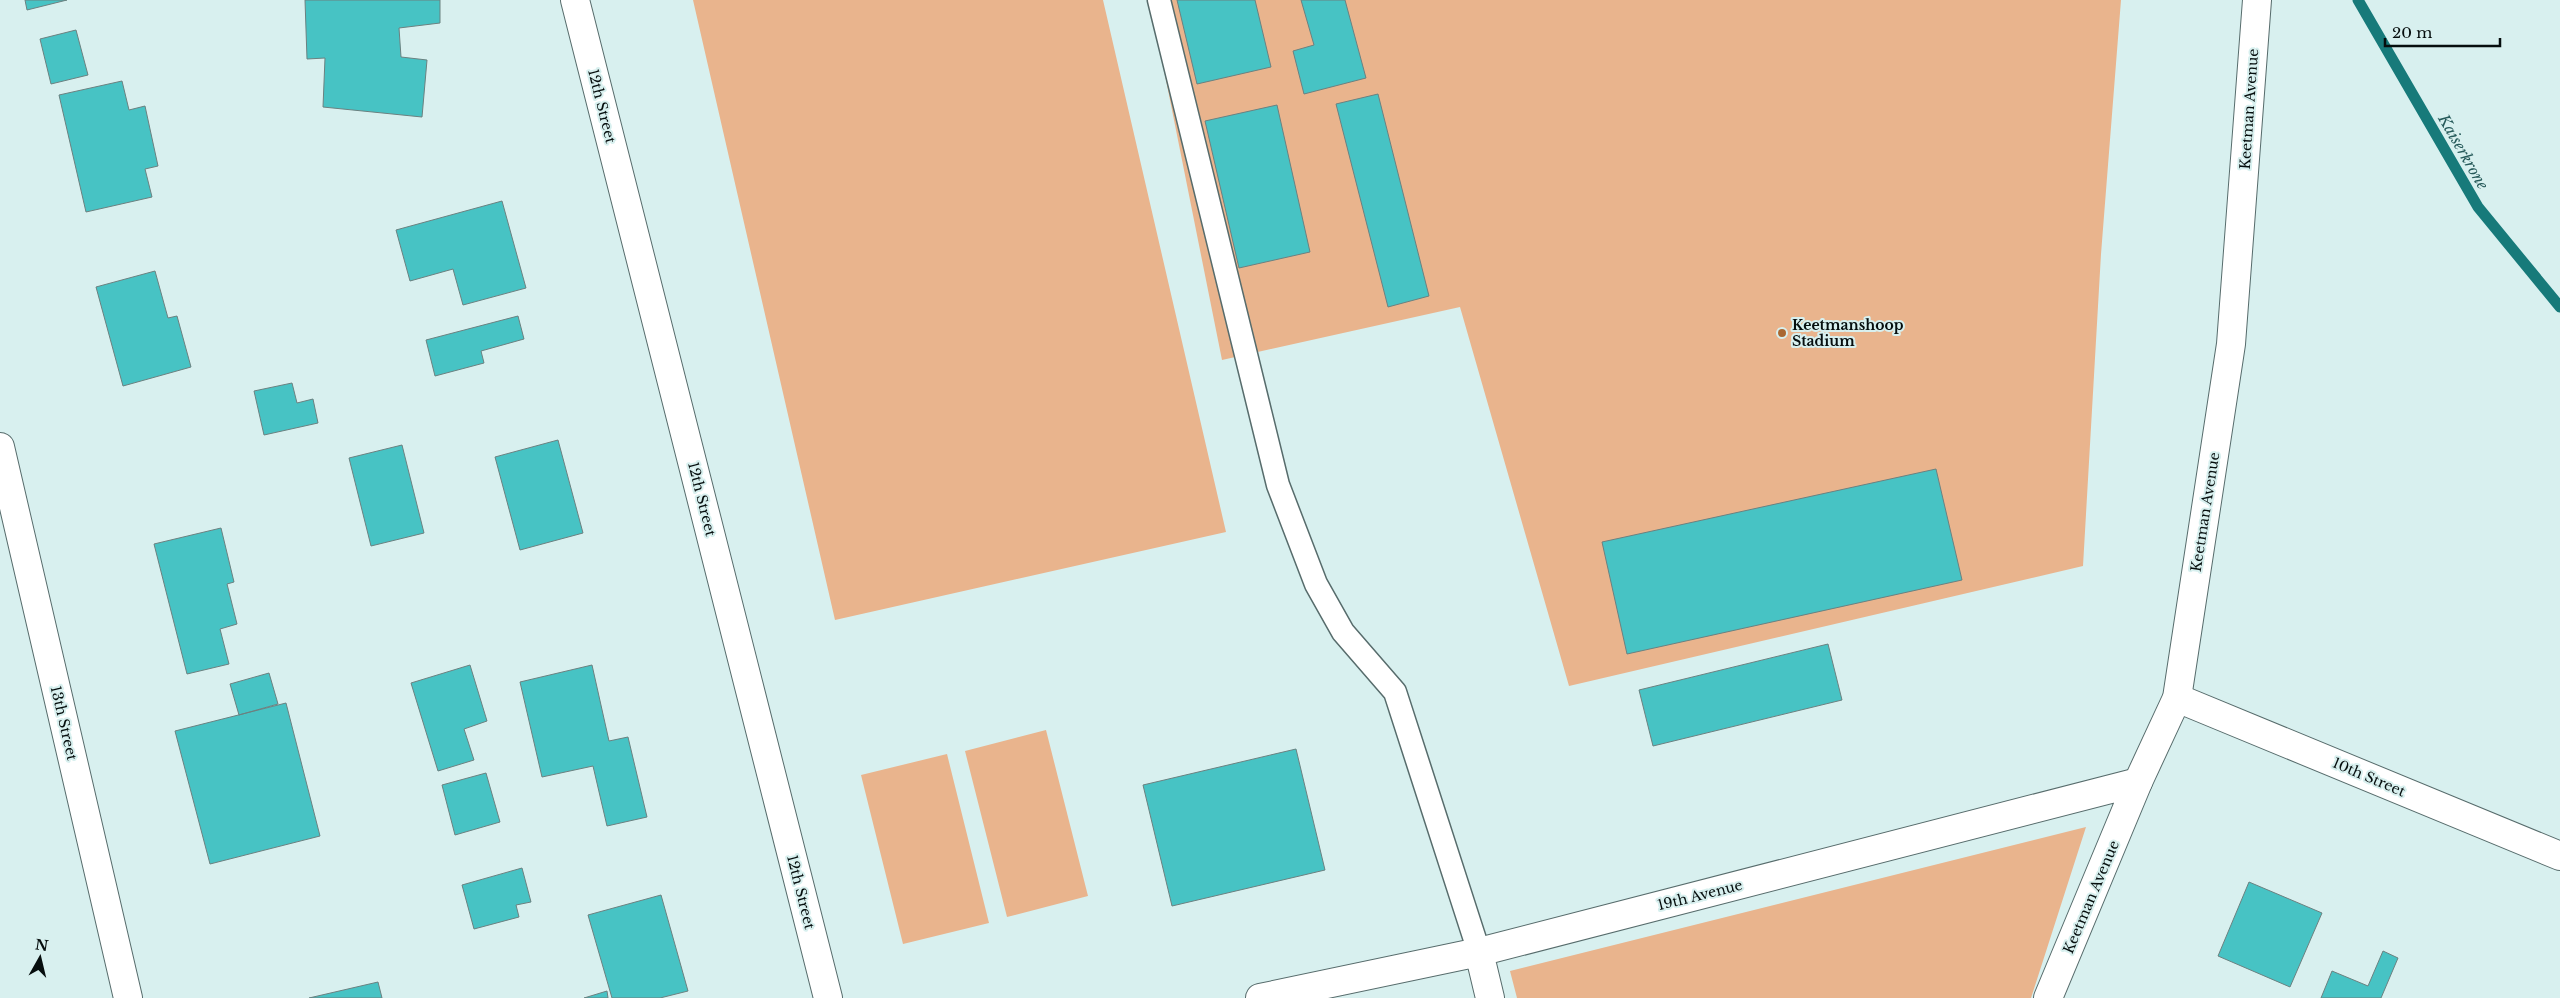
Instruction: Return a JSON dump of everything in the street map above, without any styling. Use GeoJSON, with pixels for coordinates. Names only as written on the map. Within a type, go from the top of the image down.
{"type":"FeatureCollection","features":[{"type":"Feature","properties":{"kind":"street","name":"12th Street"},"geometry":{"type":"LineString","coordinates":[[576,0],[828,998]]}},
{"type":"Feature","properties":{"kind":"street","name":"Keetman Avenue"},"geometry":{"type":"LineString","coordinates":[[2048,998],[2138,782],[2177,698],[2231,344],[2257,0]]}},
{"type":"Feature","properties":{"kind":"street","name":"13th Street"},"geometry":{"type":"LineString","coordinates":[[0,447],[128,998]]}},
{"type":"Feature","properties":{"kind":"street","name":"10th Street"},"geometry":{"type":"LineString","coordinates":[[2177,698],[2560,856]]}},
{"type":"Feature","properties":{"kind":"street","name":"19th Avenue"},"geometry":{"type":"LineString","coordinates":[[1260,998],[1479,952],[2138,782]]}},
{"type":"Feature","properties":{"kind":"street"},"geometry":{"type":"LineString","coordinates":[[1479,952],[1490,998]]}},
{"type":"Feature","properties":{"kind":"lane"},"geometry":{"type":"LineString","coordinates":[[1159,0],[1278,485],[1316,584],[1343,632],[1395,692],[1479,952]]}},
{"type":"Feature","properties":{"kind":"shaded area"},"geometry":{"type":"Polygon","coordinates":[[[693,0],[1103,0],[1226,532],[835,620],[693,0]]]}},
{"type":"Feature","properties":{"kind":"shaded area","name":"Keetmanshoop Stadium"},"geometry":{"type":"Polygon","coordinates":[[[1150,0],[2121,0],[2101,254],[2083,566],[1569,686],[1460,307],[1222,360],[1150,0]]]}},
{"type":"Feature","properties":{"kind":"shaded area"},"geometry":{"type":"Polygon","coordinates":[[[1046,730],[1088,896],[1007,917],[965,751],[1046,730]]]}},
{"type":"Feature","properties":{"kind":"shaded area"},"geometry":{"type":"Polygon","coordinates":[[[947,754],[989,923],[903,944],[861,775],[947,754]]]}},
{"type":"Feature","properties":{"kind":"shaded area"},"geometry":{"type":"Polygon","coordinates":[[[2086,827],[2031,998],[1517,998],[1510,971],[2086,827]]]}},
{"type":"Feature","properties":{"kind":"building"},"geometry":{"type":"Polygon","coordinates":[[[25,0],[67,0],[27,10],[25,0]]]}},
{"type":"Feature","properties":{"kind":"building"},"geometry":{"type":"Polygon","coordinates":[[[305,0],[440,0],[440,23],[399,28],[401,57],[427,60],[422,117],[323,107],[325,58],[307,59],[305,0]]]}},
{"type":"Feature","properties":{"kind":"building"},"geometry":{"type":"Polygon","coordinates":[[[1177,0],[1255,0],[1271,67],[1197,84],[1177,0]]]}},
{"type":"Feature","properties":{"kind":"building"},"geometry":{"type":"Polygon","coordinates":[[[1301,0],[1345,0],[1366,78],[1304,94],[1293,51],[1314,45],[1301,0]]]}},
{"type":"Feature","properties":{"kind":"building"},"geometry":{"type":"Polygon","coordinates":[[[76,30],[88,75],[51,84],[40,39],[76,30]]]}},
{"type":"Feature","properties":{"kind":"building"},"geometry":{"type":"Polygon","coordinates":[[[122,81],[129,110],[145,106],[158,166],[145,169],[152,197],[86,212],[59,95],[122,81]]]}},
{"type":"Feature","properties":{"kind":"building"},"geometry":{"type":"Polygon","coordinates":[[[1378,94],[1429,296],[1388,307],[1336,104],[1378,94]]]}},
{"type":"Feature","properties":{"kind":"building"},"geometry":{"type":"Polygon","coordinates":[[[1277,105],[1310,252],[1239,268],[1205,121],[1277,105]]]}},
{"type":"Feature","properties":{"kind":"building"},"geometry":{"type":"Polygon","coordinates":[[[502,201],[526,288],[463,305],[453,269],[410,281],[396,230],[502,201]]]}},
{"type":"Feature","properties":{"kind":"building"},"geometry":{"type":"Polygon","coordinates":[[[155,271],[168,318],[177,316],[191,367],[123,386],[96,287],[155,271]]]}},
{"type":"Feature","properties":{"kind":"building"},"geometry":{"type":"Polygon","coordinates":[[[518,316],[524,339],[481,351],[484,363],[435,376],[426,340],[518,316]]]}},
{"type":"Feature","properties":{"kind":"building"},"geometry":{"type":"Polygon","coordinates":[[[292,383],[297,403],[313,399],[318,423],[264,435],[254,391],[292,383]]]}},
{"type":"Feature","properties":{"kind":"building"},"geometry":{"type":"Polygon","coordinates":[[[558,440],[583,533],[520,550],[495,457],[558,440]]]}},
{"type":"Feature","properties":{"kind":"building"},"geometry":{"type":"Polygon","coordinates":[[[402,445],[424,533],[371,546],[349,458],[402,445]]]}},
{"type":"Feature","properties":{"kind":"building"},"geometry":{"type":"Polygon","coordinates":[[[1936,469],[1962,580],[1627,654],[1602,542],[1936,469]]]}},
{"type":"Feature","properties":{"kind":"building"},"geometry":{"type":"Polygon","coordinates":[[[221,528],[234,582],[227,584],[237,624],[220,629],[229,664],[187,674],[154,544],[221,528]]]}},
{"type":"Feature","properties":{"kind":"building"},"geometry":{"type":"Polygon","coordinates":[[[1828,644],[1842,700],[1653,746],[1639,690],[1828,644]]]}},
{"type":"Feature","properties":{"kind":"building"},"geometry":{"type":"Polygon","coordinates":[[[470,665],[487,721],[464,729],[474,760],[438,771],[411,683],[470,665]]]}},
{"type":"Feature","properties":{"kind":"building"},"geometry":{"type":"Polygon","coordinates":[[[592,665],[609,741],[628,737],[647,817],[607,826],[593,766],[542,777],[520,682],[592,665]]]}},
{"type":"Feature","properties":{"kind":"building"},"geometry":{"type":"Polygon","coordinates":[[[269,673],[278,704],[239,715],[230,684],[269,673]]]}},
{"type":"Feature","properties":{"kind":"building"},"geometry":{"type":"Polygon","coordinates":[[[286,703],[320,836],[210,864],[175,731],[286,703]]]}},
{"type":"Feature","properties":{"kind":"building"},"geometry":{"type":"Polygon","coordinates":[[[1296,749],[1325,870],[1172,906],[1143,785],[1296,749]]]}},
{"type":"Feature","properties":{"kind":"building"},"geometry":{"type":"Polygon","coordinates":[[[486,773],[500,822],[455,835],[442,785],[486,773]]]}},
{"type":"Feature","properties":{"kind":"building"},"geometry":{"type":"Polygon","coordinates":[[[522,868],[531,902],[516,905],[519,917],[474,929],[462,885],[522,868]]]}},
{"type":"Feature","properties":{"kind":"building"},"geometry":{"type":"Polygon","coordinates":[[[2249,882],[2322,913],[2290,987],[2218,956],[2249,882]]]}},
{"type":"Feature","properties":{"kind":"building"},"geometry":{"type":"Polygon","coordinates":[[[661,895],[688,991],[660,998],[612,998],[588,915],[661,895]]]}},
{"type":"Feature","properties":{"kind":"building"},"geometry":{"type":"Polygon","coordinates":[[[2383,951],[2398,958],[2381,998],[2321,998],[2332,971],[2368,986],[2383,951]]]}},
{"type":"Feature","properties":{"kind":"building"},"geometry":{"type":"Polygon","coordinates":[[[378,982],[382,998],[309,998],[378,982]]]}},
{"type":"Feature","properties":{"kind":"building"},"geometry":{"type":"Polygon","coordinates":[[[607,991],[608,998],[584,998],[607,991]]]}},
{"type":"Feature","properties":{"kind":"waterway","name":"Kaiserkrone"},"geometry":{"type":"LineString","coordinates":[[2358,0],[2478,207],[2560,307]]}},
{"type":"Feature","properties":{"kind":"place","name":"Keetmanshoop Stadium"},"geometry":{"type":"Point","coordinates":[1782,333]}}]}
